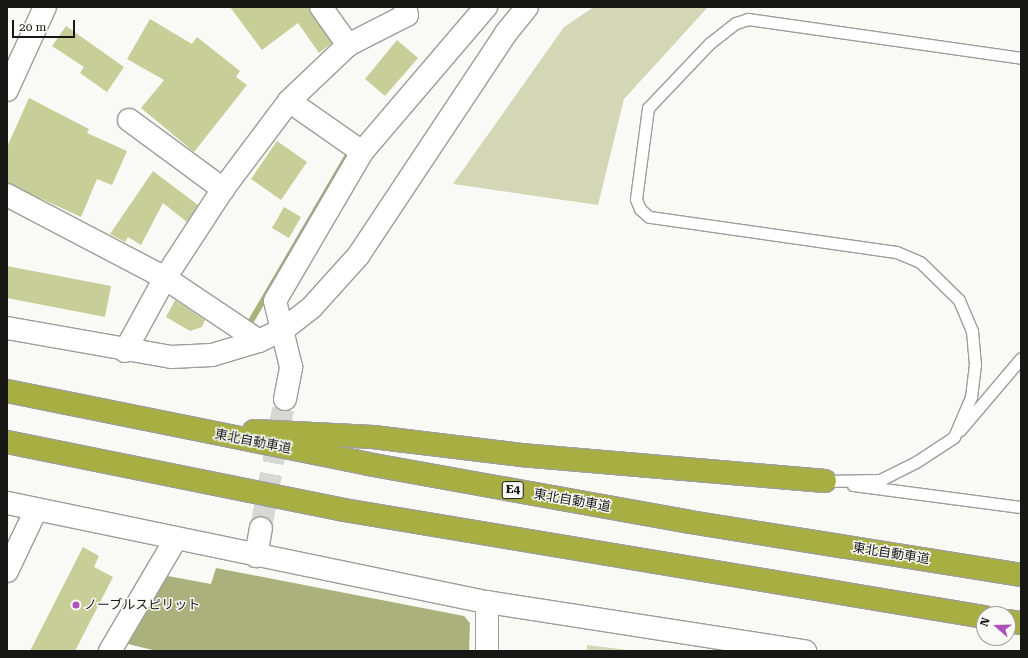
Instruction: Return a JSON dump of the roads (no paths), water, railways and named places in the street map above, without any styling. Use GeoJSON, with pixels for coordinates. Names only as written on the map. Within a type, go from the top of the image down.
{"type":"FeatureCollection","features":[{"type":"Feature","properties":{"kind":"highway","name":"東北自動車道"},"geometry":{"type":"LineString","coordinates":[[7,391],[176,427],[675,519],[1021,575]]}},
{"type":"Feature","properties":{"kind":"highway"},"geometry":{"type":"LineString","coordinates":[[176,427],[373,436],[520,455],[825,480]]}},
{"type":"Feature","properties":{"kind":"highway"},"geometry":{"type":"LineString","coordinates":[[7,442],[344,510],[976,616]]}},
{"type":"Feature","properties":{"kind":"street"},"geometry":{"type":"LineString","coordinates":[[7,90],[46,7]]}},
{"type":"Feature","properties":{"kind":"street"},"geometry":{"type":"LineString","coordinates":[[321,7],[348,45]]}},
{"type":"Feature","properties":{"kind":"street"},"geometry":{"type":"LineString","coordinates":[[125,351],[165,278],[222,189],[289,101],[348,45],[407,16],[405,7]]}},
{"type":"Feature","properties":{"kind":"street"},"geometry":{"type":"LineString","coordinates":[[285,399],[291,367],[284,329],[275,301],[362,152],[486,7]]}},
{"type":"Feature","properties":{"kind":"street"},"geometry":{"type":"LineString","coordinates":[[7,328],[125,351],[171,357],[212,355],[259,342],[284,329],[312,307],[358,256],[506,33],[527,7]]}},
{"type":"Feature","properties":{"kind":"street"},"geometry":{"type":"LineString","coordinates":[[289,101],[362,152]]}},
{"type":"Feature","properties":{"kind":"street"},"geometry":{"type":"LineString","coordinates":[[129,120],[222,189]]}},
{"type":"Feature","properties":{"kind":"street"},"geometry":{"type":"LineString","coordinates":[[7,195],[165,278],[259,342]]}},
{"type":"Feature","properties":{"kind":"street"},"geometry":{"type":"LineString","coordinates":[[7,503],[175,540],[487,602],[805,651]]}},
{"type":"Feature","properties":{"kind":"street"},"geometry":{"type":"LineString","coordinates":[[7,571],[36,510]]}},
{"type":"Feature","properties":{"kind":"street"},"geometry":{"type":"LineString","coordinates":[[256,556],[261,528]]}},
{"type":"Feature","properties":{"kind":"street"},"geometry":{"type":"LineString","coordinates":[[110,651],[175,540]]}},
{"type":"Feature","properties":{"kind":"street"},"geometry":{"type":"LineString","coordinates":[[487,602],[487,651]]}},
{"type":"Feature","properties":{"kind":"lane"},"geometry":{"type":"LineString","coordinates":[[954,436],[971,397],[975,364],[972,331],[959,300],[941,279],[920,262],[896,252],[649,217],[640,209],[636,198],[648,108],[710,43],[736,23],[748,19],[1021,58]]}},
{"type":"Feature","properties":{"kind":"lane"},"geometry":{"type":"LineString","coordinates":[[825,480],[880,480],[916,462],[954,436],[1021,358]]}},
{"type":"Feature","properties":{"kind":"lane"},"geometry":{"type":"LineString","coordinates":[[825,480],[1021,507]]}},
{"type":"Feature","properties":{"kind":"waterway"},"geometry":{"type":"LineString","coordinates":[[251,321],[352,148]]}},
{"type":"Feature","properties":{"kind":"tunnel"},"geometry":{"type":"LineString","coordinates":[[261,528],[285,399]]}},
{"type":"Feature","properties":{"kind":"place","name":"ノーブルスピリット"},"geometry":{"type":"Point","coordinates":[76,605]}}]}
